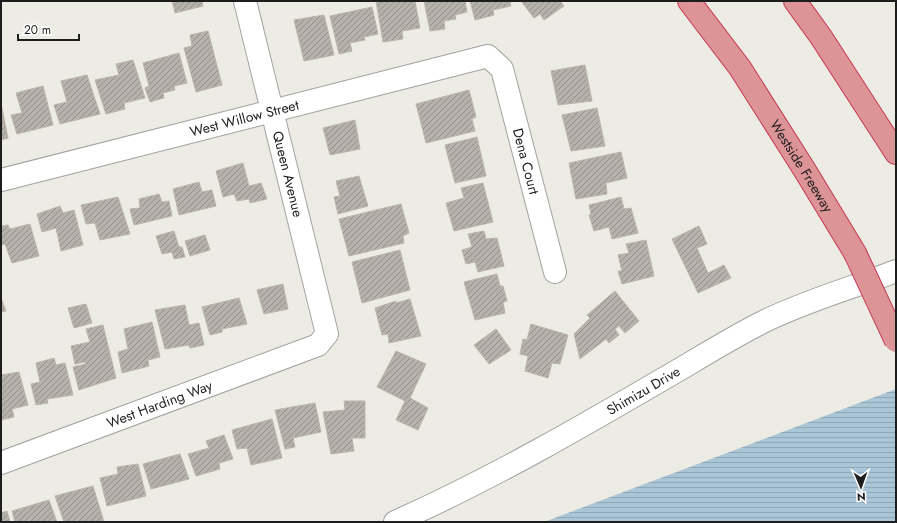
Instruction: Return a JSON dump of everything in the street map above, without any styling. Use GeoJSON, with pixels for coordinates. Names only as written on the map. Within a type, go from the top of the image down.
{"type":"FeatureCollection","features":[{"type":"Feature","properties":{"kind":"highway","name":"Westside Freeway"},"geometry":{"type":"LineString","coordinates":[[689,1],[740,68],[856,253],[896,341]]}},
{"type":"Feature","properties":{"kind":"highway"},"geometry":{"type":"LineString","coordinates":[[795,1],[822,37],[896,153]]}},
{"type":"Feature","properties":{"kind":"street","name":"Queen Avenue"},"geometry":{"type":"LineString","coordinates":[[245,1],[325,323],[326,334],[318,345]]}},
{"type":"Feature","properties":{"kind":"street","name":"West Willow Street"},"geometry":{"type":"LineString","coordinates":[[1,180],[273,112],[481,56],[488,56]]}},
{"type":"Feature","properties":{"kind":"street","name":"Dena Court"},"geometry":{"type":"LineString","coordinates":[[488,56],[502,69],[554,272]]}},
{"type":"Feature","properties":{"kind":"street","name":"Shimizu Drive"},"geometry":{"type":"LineString","coordinates":[[395,522],[477,483],[583,425],[724,343],[765,321],[796,307],[896,272]]}},
{"type":"Feature","properties":{"kind":"street","name":"West Harding Way"},"geometry":{"type":"LineString","coordinates":[[1,463],[318,345]]}},
{"type":"Feature","properties":{"kind":"water"},"geometry":{"type":"Polygon","coordinates":[[[896,389],[896,522],[544,522],[896,389]]]}},
{"type":"Feature","properties":{"kind":"building"},"geometry":{"type":"Polygon","coordinates":[[[172,1],[202,1],[203,6],[175,13],[172,1]]]}},
{"type":"Feature","properties":{"kind":"building"},"geometry":{"type":"Polygon","coordinates":[[[376,1],[415,1],[420,28],[402,31],[403,39],[383,42],[376,1]]]}},
{"type":"Feature","properties":{"kind":"building"},"geometry":{"type":"Polygon","coordinates":[[[424,1],[465,1],[467,12],[455,15],[456,19],[444,21],[445,29],[430,31],[424,1]]]}},
{"type":"Feature","properties":{"kind":"building"},"geometry":{"type":"Polygon","coordinates":[[[470,1],[510,1],[511,6],[493,10],[494,15],[475,20],[470,1]]]}},
{"type":"Feature","properties":{"kind":"building"},"geometry":{"type":"Polygon","coordinates":[[[521,1],[560,1],[564,6],[544,20],[540,14],[534,18],[521,1]]]}},
{"type":"Feature","properties":{"kind":"building"},"geometry":{"type":"Polygon","coordinates":[[[372,7],[378,34],[364,37],[365,40],[350,43],[352,51],[339,54],[330,16],[372,7]]]}},
{"type":"Feature","properties":{"kind":"building"},"geometry":{"type":"Polygon","coordinates":[[[324,15],[334,55],[304,61],[294,20],[324,15]]]}},
{"type":"Feature","properties":{"kind":"building"},"geometry":{"type":"Polygon","coordinates":[[[208,31],[222,85],[196,92],[184,48],[192,46],[190,35],[208,31]]]}},
{"type":"Feature","properties":{"kind":"building"},"geometry":{"type":"Polygon","coordinates":[[[179,53],[187,83],[174,86],[175,90],[163,93],[164,98],[150,102],[145,88],[149,86],[143,63],[179,53]]]}},
{"type":"Feature","properties":{"kind":"building"},"geometry":{"type":"Polygon","coordinates":[[[133,60],[145,98],[124,103],[125,109],[106,114],[95,80],[119,75],[116,64],[133,60]]]}},
{"type":"Feature","properties":{"kind":"building"},"geometry":{"type":"Polygon","coordinates":[[[585,65],[592,101],[558,105],[551,71],[585,65]]]}},
{"type":"Feature","properties":{"kind":"building"},"geometry":{"type":"Polygon","coordinates":[[[87,75],[100,114],[60,124],[54,105],[67,102],[61,81],[87,75]]]}},
{"type":"Feature","properties":{"kind":"building"},"geometry":{"type":"Polygon","coordinates":[[[43,86],[53,125],[17,134],[11,115],[22,113],[16,93],[43,86]]]}},
{"type":"Feature","properties":{"kind":"building"},"geometry":{"type":"Polygon","coordinates":[[[469,90],[476,117],[472,119],[475,131],[426,143],[416,104],[469,90]]]}},
{"type":"Feature","properties":{"kind":"building"},"geometry":{"type":"Polygon","coordinates":[[[1,103],[8,138],[1,140],[1,103]]]}},
{"type":"Feature","properties":{"kind":"building"},"geometry":{"type":"Polygon","coordinates":[[[597,108],[605,146],[571,151],[562,115],[597,108]]]}},
{"type":"Feature","properties":{"kind":"building"},"geometry":{"type":"Polygon","coordinates":[[[355,120],[360,149],[330,155],[323,128],[355,120]]]}},
{"type":"Feature","properties":{"kind":"building"},"geometry":{"type":"Polygon","coordinates":[[[477,137],[486,176],[455,183],[445,145],[477,137]]]}},
{"type":"Feature","properties":{"kind":"building"},"geometry":{"type":"Polygon","coordinates":[[[621,152],[627,178],[606,183],[607,194],[576,199],[569,163],[621,152]]]}},
{"type":"Feature","properties":{"kind":"building"},"geometry":{"type":"Polygon","coordinates":[[[243,163],[249,186],[261,183],[267,199],[250,203],[249,199],[237,201],[234,194],[223,197],[216,171],[243,163]]]}},
{"type":"Feature","properties":{"kind":"building"},"geometry":{"type":"Polygon","coordinates":[[[359,176],[368,206],[338,214],[334,197],[340,196],[336,181],[359,176]]]}},
{"type":"Feature","properties":{"kind":"building"},"geometry":{"type":"Polygon","coordinates":[[[199,182],[202,192],[212,190],[216,206],[179,215],[173,189],[199,182]]]}},
{"type":"Feature","properties":{"kind":"building"},"geometry":{"type":"Polygon","coordinates":[[[483,183],[493,222],[454,231],[446,203],[464,198],[461,188],[483,183]]]}},
{"type":"Feature","properties":{"kind":"building"},"geometry":{"type":"Polygon","coordinates":[[[159,194],[162,202],[169,201],[172,216],[134,225],[130,209],[140,208],[139,199],[159,194]]]}},
{"type":"Feature","properties":{"kind":"building"},"geometry":{"type":"Polygon","coordinates":[[[118,197],[130,234],[100,240],[95,223],[86,224],[81,205],[118,197]]]}},
{"type":"Feature","properties":{"kind":"building"},"geometry":{"type":"Polygon","coordinates":[[[621,197],[624,209],[631,208],[638,233],[612,239],[609,227],[594,231],[589,215],[591,214],[589,205],[621,197]]]}},
{"type":"Feature","properties":{"kind":"building"},"geometry":{"type":"Polygon","coordinates":[[[401,204],[409,233],[403,236],[404,243],[349,256],[339,219],[401,204]]]}},
{"type":"Feature","properties":{"kind":"building"},"geometry":{"type":"Polygon","coordinates":[[[60,206],[63,213],[74,210],[83,245],[61,251],[56,228],[42,232],[37,214],[60,206]]]}},
{"type":"Feature","properties":{"kind":"building"},"geometry":{"type":"Polygon","coordinates":[[[30,224],[39,256],[12,263],[5,244],[1,245],[1,226],[8,225],[10,229],[30,224]]]}},
{"type":"Feature","properties":{"kind":"building"},"geometry":{"type":"Polygon","coordinates":[[[699,226],[707,244],[697,248],[708,273],[724,265],[731,278],[698,293],[672,239],[699,226]]]}},
{"type":"Feature","properties":{"kind":"building"},"geometry":{"type":"Polygon","coordinates":[[[174,231],[179,247],[182,247],[185,257],[174,259],[172,252],[162,254],[156,236],[174,231]]]}},
{"type":"Feature","properties":{"kind":"building"},"geometry":{"type":"Polygon","coordinates":[[[484,231],[486,239],[497,238],[504,266],[478,272],[475,262],[466,264],[462,250],[472,247],[468,234],[484,231]]]}},
{"type":"Feature","properties":{"kind":"building"},"geometry":{"type":"Polygon","coordinates":[[[205,235],[210,250],[190,256],[185,241],[205,235]]]}},
{"type":"Feature","properties":{"kind":"building"},"geometry":{"type":"Polygon","coordinates":[[[646,240],[654,276],[622,284],[618,271],[622,271],[618,255],[629,253],[626,244],[646,240]]]}},
{"type":"Feature","properties":{"kind":"building"},"geometry":{"type":"Polygon","coordinates":[[[400,250],[410,290],[362,303],[352,262],[400,250]]]}},
{"type":"Feature","properties":{"kind":"building"},"geometry":{"type":"Polygon","coordinates":[[[497,274],[500,286],[503,286],[507,301],[503,302],[505,313],[475,320],[464,282],[497,274]]]}},
{"type":"Feature","properties":{"kind":"building"},"geometry":{"type":"Polygon","coordinates":[[[283,284],[288,309],[264,314],[257,290],[283,284]]]}},
{"type":"Feature","properties":{"kind":"building"},"geometry":{"type":"Polygon","coordinates":[[[615,291],[639,321],[625,333],[619,326],[615,329],[619,335],[609,343],[606,339],[580,359],[574,334],[590,318],[587,315],[615,291]]]}},
{"type":"Feature","properties":{"kind":"building"},"geometry":{"type":"Polygon","coordinates":[[[1,298],[6,311],[1,312],[1,298]]]}},
{"type":"Feature","properties":{"kind":"building"},"geometry":{"type":"Polygon","coordinates":[[[239,298],[247,324],[222,329],[222,332],[210,335],[202,307],[239,298]]]}},
{"type":"Feature","properties":{"kind":"building"},"geometry":{"type":"Polygon","coordinates":[[[410,299],[421,336],[389,343],[388,334],[382,335],[375,308],[396,301],[396,303],[410,299]]]}},
{"type":"Feature","properties":{"kind":"building"},"geometry":{"type":"Polygon","coordinates":[[[86,304],[92,323],[74,328],[68,308],[86,304]]]}},
{"type":"Feature","properties":{"kind":"building"},"geometry":{"type":"Polygon","coordinates":[[[185,305],[189,325],[199,323],[204,345],[190,348],[189,345],[165,349],[155,310],[185,305]]]}},
{"type":"Feature","properties":{"kind":"building"},"geometry":{"type":"Polygon","coordinates":[[[152,322],[160,357],[148,360],[149,366],[122,373],[118,352],[128,349],[124,329],[152,322]]]}},
{"type":"Feature","properties":{"kind":"building"},"geometry":{"type":"Polygon","coordinates":[[[531,324],[568,335],[560,364],[552,363],[548,378],[525,371],[528,356],[520,354],[523,339],[527,340],[531,324]]]}},
{"type":"Feature","properties":{"kind":"building"},"geometry":{"type":"Polygon","coordinates":[[[103,325],[116,378],[79,390],[73,367],[86,364],[85,362],[75,364],[71,346],[90,342],[86,329],[103,325]]]}},
{"type":"Feature","properties":{"kind":"building"},"geometry":{"type":"Polygon","coordinates":[[[496,329],[511,350],[489,364],[474,345],[496,329]]]}},
{"type":"Feature","properties":{"kind":"building"},"geometry":{"type":"Polygon","coordinates":[[[396,351],[426,364],[410,398],[428,408],[418,430],[396,420],[405,401],[377,387],[396,351]]]}},
{"type":"Feature","properties":{"kind":"building"},"geometry":{"type":"Polygon","coordinates":[[[54,358],[56,365],[65,363],[73,395],[47,399],[48,403],[36,405],[31,384],[40,382],[36,363],[54,358]]]}},
{"type":"Feature","properties":{"kind":"building"},"geometry":{"type":"Polygon","coordinates":[[[19,372],[28,405],[12,409],[14,417],[1,420],[1,375],[19,372]]]}},
{"type":"Feature","properties":{"kind":"building"},"geometry":{"type":"Polygon","coordinates":[[[344,401],[365,401],[365,438],[352,438],[354,451],[331,454],[323,412],[345,410],[344,401]]]}},
{"type":"Feature","properties":{"kind":"building"},"geometry":{"type":"Polygon","coordinates":[[[315,403],[321,432],[293,438],[295,447],[285,449],[275,410],[315,403]]]}},
{"type":"Feature","properties":{"kind":"building"},"geometry":{"type":"Polygon","coordinates":[[[272,419],[282,458],[251,465],[247,448],[237,449],[232,430],[272,419]]]}},
{"type":"Feature","properties":{"kind":"building"},"geometry":{"type":"Polygon","coordinates":[[[224,435],[233,459],[219,463],[220,469],[196,476],[188,454],[209,448],[206,441],[224,435]]]}},
{"type":"Feature","properties":{"kind":"building"},"geometry":{"type":"Polygon","coordinates":[[[180,454],[189,479],[151,489],[143,464],[180,454]]]}},
{"type":"Feature","properties":{"kind":"building"},"geometry":{"type":"Polygon","coordinates":[[[138,464],[146,496],[107,506],[100,478],[118,474],[117,467],[138,464]]]}},
{"type":"Feature","properties":{"kind":"building"},"geometry":{"type":"Polygon","coordinates":[[[93,486],[104,522],[64,522],[55,496],[93,486]]]}},
{"type":"Feature","properties":{"kind":"building"},"geometry":{"type":"Polygon","coordinates":[[[49,500],[57,522],[15,522],[12,511],[49,500]]]}},
{"type":"Feature","properties":{"kind":"building"},"geometry":{"type":"Polygon","coordinates":[[[7,511],[10,522],[1,522],[1,513],[7,511]]]}}]}
